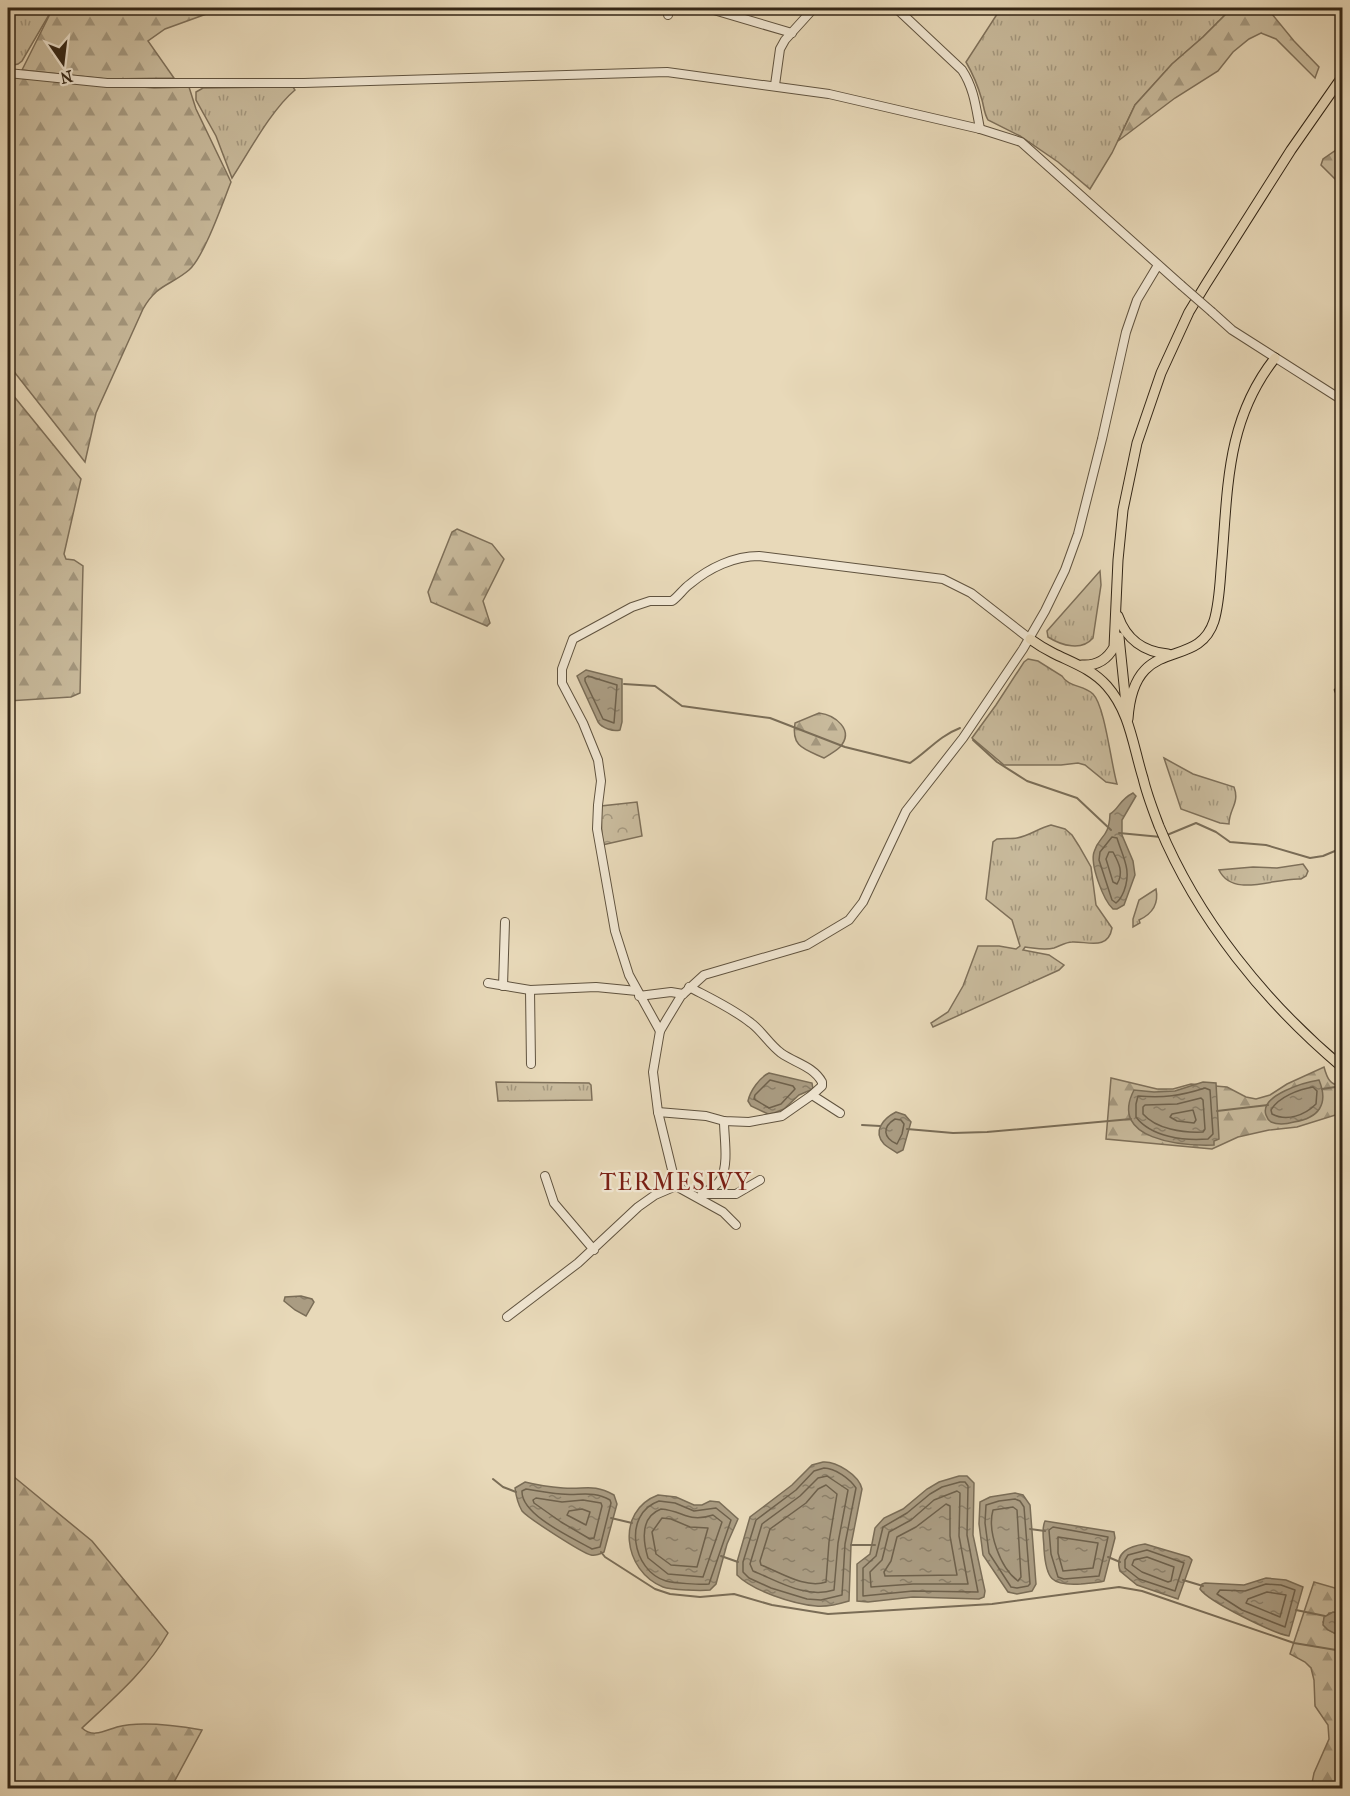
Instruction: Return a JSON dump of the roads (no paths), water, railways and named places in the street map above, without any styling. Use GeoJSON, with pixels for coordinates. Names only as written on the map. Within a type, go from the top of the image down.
{"type":"FeatureCollection","features":[{"type":"Feature","properties":{"kind":"main road"},"geometry":{"type":"LineString","coordinates":[[1082,665],[1101,662],[1112,652],[1115,639],[1118,560],[1123,510],[1137,443],[1161,373],[1189,312],[1206,284],[1291,150],[1342,77]]}},
{"type":"Feature","properties":{"kind":"main road"},"geometry":{"type":"LineString","coordinates":[[1128,721],[1130,697],[1138,677],[1154,662],[1197,645],[1206,637],[1214,622],[1220,585],[1233,446],[1250,395],[1264,371],[1275,358]]}},
{"type":"Feature","properties":{"kind":"main road"},"geometry":{"type":"LineString","coordinates":[[1117,613],[1124,630],[1137,644],[1154,652],[1173,654]]}},
{"type":"Feature","properties":{"kind":"main road"},"geometry":{"type":"LineString","coordinates":[[1117,613],[1128,721],[1142,777],[1171,853],[1195,897],[1225,942],[1257,982],[1290,1018],[1342,1066]]}},
{"type":"Feature","properties":{"kind":"main road"},"geometry":{"type":"LineString","coordinates":[[1030,639],[1049,652],[1082,665],[1107,686],[1119,702],[1128,721]]}},
{"type":"Feature","properties":{"kind":"street"},"geometry":{"type":"LineString","coordinates":[[707,8],[792,33]]}},
{"type":"Feature","properties":{"kind":"street"},"geometry":{"type":"LineString","coordinates":[[775,85],[780,49],[814,8]]}},
{"type":"Feature","properties":{"kind":"street"},"geometry":{"type":"LineString","coordinates":[[896,8],[962,70],[969,80],[974,94],[980,129]]}},
{"type":"Feature","properties":{"kind":"street"},"geometry":{"type":"LineString","coordinates":[[8,74],[107,83],[293,83],[667,72],[829,94],[980,129],[1021,142],[1232,330],[1342,400]]}},
{"type":"Feature","properties":{"kind":"street"},"geometry":{"type":"LineString","coordinates":[[676,1186],[658,1112],[653,1072],[660,1031],[683,994],[704,975],[807,945],[849,920],[863,903],[906,811],[963,738],[1030,639],[1065,570],[1078,534],[1126,332],[1137,300],[1158,265]]}},
{"type":"Feature","properties":{"kind":"street"},"geometry":{"type":"LineString","coordinates":[[660,1031],[629,975],[615,931],[600,851],[597,805],[601,781],[598,760],[583,723],[562,683],[562,669],[573,639],[632,607],[650,601],[672,601],[689,585],[720,564],[748,556],[943,579],[971,593],[1030,639]]}},
{"type":"Feature","properties":{"kind":"street"},"geometry":{"type":"LineString","coordinates":[[502,986],[505,922]]}},
{"type":"Feature","properties":{"kind":"street"},"geometry":{"type":"LineString","coordinates":[[488,983],[531,990],[596,987],[638,993],[683,994]]}},
{"type":"Feature","properties":{"kind":"street"},"geometry":{"type":"LineString","coordinates":[[658,1112],[706,1116],[724,1121],[749,1122],[772,1119],[782,1116],[822,1086],[822,1082],[809,1067],[792,1061],[775,1048],[752,1024],[722,1004],[689,987]]}},
{"type":"Feature","properties":{"kind":"street"},"geometry":{"type":"LineString","coordinates":[[531,990],[531,1064]]}},
{"type":"Feature","properties":{"kind":"street"},"geometry":{"type":"LineString","coordinates":[[812,1095],[840,1113]]}},
{"type":"Feature","properties":{"kind":"street"},"geometry":{"type":"LineString","coordinates":[[702,1194],[713,1188],[722,1177],[724,1121]]}},
{"type":"Feature","properties":{"kind":"street"},"geometry":{"type":"LineString","coordinates":[[545,1176],[554,1203],[594,1250]]}},
{"type":"Feature","properties":{"kind":"street"},"geometry":{"type":"LineString","coordinates":[[693,1194],[736,1194],[760,1180]]}},
{"type":"Feature","properties":{"kind":"street"},"geometry":{"type":"LineString","coordinates":[[507,1317],[594,1250],[638,1207],[655,1195],[676,1186],[723,1212],[736,1225]]}},
{"type":"Feature","properties":{"kind":"water"},"geometry":{"type":"Polygon","coordinates":[[[586,670],[622,679],[620,730],[608,729],[598,722],[577,676],[586,670]]]}},
{"type":"Feature","properties":{"kind":"water"},"geometry":{"type":"Polygon","coordinates":[[[1133,793],[1136,796],[1122,820],[1122,835],[1133,861],[1135,875],[1124,905],[1113,909],[1098,882],[1094,852],[1106,833],[1110,814],[1133,793]]]}},
{"type":"Feature","properties":{"kind":"water"},"geometry":{"type":"Polygon","coordinates":[[[769,1073],[812,1083],[813,1089],[799,1095],[784,1109],[768,1114],[751,1106],[748,1101],[756,1085],[769,1073]]]}},
{"type":"Feature","properties":{"kind":"water"},"geometry":{"type":"Polygon","coordinates":[[[1319,1080],[1323,1096],[1316,1113],[1303,1120],[1285,1124],[1268,1120],[1266,1108],[1276,1096],[1295,1087],[1319,1080]]]}},
{"type":"Feature","properties":{"kind":"water"},"geometry":{"type":"Polygon","coordinates":[[[1203,1082],[1216,1083],[1219,1139],[1214,1141],[1214,1145],[1184,1144],[1152,1137],[1139,1130],[1131,1120],[1129,1107],[1134,1090],[1175,1091],[1203,1082]]]}},
{"type":"Feature","properties":{"kind":"water"},"geometry":{"type":"Polygon","coordinates":[[[896,1112],[905,1115],[911,1122],[903,1150],[897,1153],[884,1144],[879,1134],[884,1121],[896,1112]]]}},
{"type":"Feature","properties":{"kind":"water"},"geometry":{"type":"Polygon","coordinates":[[[301,1296],[312,1299],[314,1302],[306,1316],[284,1301],[285,1297],[301,1296]]]}},
{"type":"Feature","properties":{"kind":"water"},"geometry":{"type":"Polygon","coordinates":[[[823,1462],[834,1464],[852,1474],[862,1489],[851,1545],[849,1601],[820,1606],[785,1600],[753,1586],[737,1575],[737,1562],[750,1517],[792,1485],[812,1465],[823,1462]]]}},
{"type":"Feature","properties":{"kind":"water"},"geometry":{"type":"Polygon","coordinates":[[[967,1476],[974,1483],[973,1535],[985,1591],[984,1597],[979,1599],[913,1597],[857,1601],[857,1564],[870,1554],[875,1528],[884,1518],[903,1509],[927,1489],[939,1482],[967,1476]]]}},
{"type":"Feature","properties":{"kind":"water"},"geometry":{"type":"Polygon","coordinates":[[[525,1482],[558,1488],[594,1488],[614,1495],[617,1504],[604,1552],[594,1555],[586,1553],[526,1515],[517,1500],[515,1488],[525,1482]]]}},
{"type":"Feature","properties":{"kind":"water"},"geometry":{"type":"Polygon","coordinates":[[[1015,1493],[1023,1495],[1030,1505],[1036,1584],[1032,1591],[1017,1594],[1008,1592],[983,1555],[979,1524],[980,1502],[990,1497],[1015,1493]]]}},
{"type":"Feature","properties":{"kind":"water"},"geometry":{"type":"Polygon","coordinates":[[[658,1495],[676,1497],[694,1505],[702,1505],[710,1501],[719,1502],[738,1519],[727,1544],[716,1584],[710,1590],[663,1587],[639,1568],[629,1541],[630,1527],[635,1514],[644,1503],[658,1495]]]}},
{"type":"Feature","properties":{"kind":"water"},"geometry":{"type":"Polygon","coordinates":[[[1045,1521],[1114,1532],[1115,1538],[1104,1581],[1063,1584],[1052,1578],[1046,1567],[1045,1559],[1043,1531],[1045,1521]]]}},
{"type":"Feature","properties":{"kind":"water"},"geometry":{"type":"Polygon","coordinates":[[[1145,1544],[1189,1557],[1192,1560],[1178,1599],[1137,1585],[1120,1571],[1121,1555],[1129,1548],[1145,1544]]]}},
{"type":"Feature","properties":{"kind":"water"},"geometry":{"type":"Polygon","coordinates":[[[1266,1578],[1286,1580],[1303,1587],[1289,1636],[1242,1616],[1215,1601],[1200,1589],[1205,1583],[1244,1585],[1266,1578]]]}},
{"type":"Feature","properties":{"kind":"water"},"geometry":{"type":"Polygon","coordinates":[[[1333,1612],[1342,1613],[1342,1637],[1323,1625],[1324,1617],[1333,1612]]]}},
{"type":"Feature","properties":{"kind":"waterway"},"geometry":{"type":"LineString","coordinates":[[624,684],[655,686],[682,706],[770,718],[845,747],[910,763],[939,740],[960,728]]}},
{"type":"Feature","properties":{"kind":"waterway"},"geometry":{"type":"LineString","coordinates":[[973,740],[997,762],[1027,781],[1077,798],[1111,830]]}},
{"type":"Feature","properties":{"kind":"waterway"},"geometry":{"type":"LineString","coordinates":[[1167,835],[1196,823],[1216,832],[1230,842],[1266,845],[1310,858],[1323,856],[1342,848]]}},
{"type":"Feature","properties":{"kind":"waterway"},"geometry":{"type":"LineString","coordinates":[[1119,833],[1161,837]]}},
{"type":"Feature","properties":{"kind":"waterway"},"geometry":{"type":"LineString","coordinates":[[1322,1089],[1342,1086]]}},
{"type":"Feature","properties":{"kind":"waterway"},"geometry":{"type":"LineString","coordinates":[[1217,1111],[1268,1105]]}},
{"type":"Feature","properties":{"kind":"waterway"},"geometry":{"type":"LineString","coordinates":[[907,1129],[953,1133],[987,1132],[1131,1119]]}},
{"type":"Feature","properties":{"kind":"waterway"},"geometry":{"type":"LineString","coordinates":[[862,1125],[880,1126]]}},
{"type":"Feature","properties":{"kind":"waterway"},"geometry":{"type":"LineString","coordinates":[[493,1479],[503,1487],[516,1492]]}},
{"type":"Feature","properties":{"kind":"waterway"},"geometry":{"type":"LineString","coordinates":[[611,1518],[632,1523]]}},
{"type":"Feature","properties":{"kind":"waterway"},"geometry":{"type":"LineString","coordinates":[[1030,1529],[1045,1531]]}},
{"type":"Feature","properties":{"kind":"waterway"},"geometry":{"type":"LineString","coordinates":[[851,1545],[875,1545]]}},
{"type":"Feature","properties":{"kind":"waterway"},"geometry":{"type":"LineString","coordinates":[[601,1552],[605,1557],[655,1589],[670,1594],[700,1597],[734,1594],[772,1605],[828,1614],[992,1604],[1119,1587],[1142,1591],[1294,1643],[1342,1651]]}},
{"type":"Feature","properties":{"kind":"waterway"},"geometry":{"type":"LineString","coordinates":[[721,1556],[738,1562]]}},
{"type":"Feature","properties":{"kind":"waterway"},"geometry":{"type":"LineString","coordinates":[[1108,1557],[1120,1562]]}},
{"type":"Feature","properties":{"kind":"waterway"},"geometry":{"type":"LineString","coordinates":[[8,1558],[13,1622],[8,1687]]}},
{"type":"Feature","properties":{"kind":"waterway"},"geometry":{"type":"LineString","coordinates":[[1183,1580],[1203,1586]]}},
{"type":"Feature","properties":{"kind":"waterway"},"geometry":{"type":"LineString","coordinates":[[1296,1610],[1325,1616]]}},
{"type":"Feature","properties":{"kind":"railway"},"geometry":{"type":"LineString","coordinates":[[1336,690],[1342,704]]}},
{"type":"Feature","properties":{"kind":"district","name":"TERMESIVY"},"geometry":{"type":"Point","coordinates":[676,1182]}}]}
